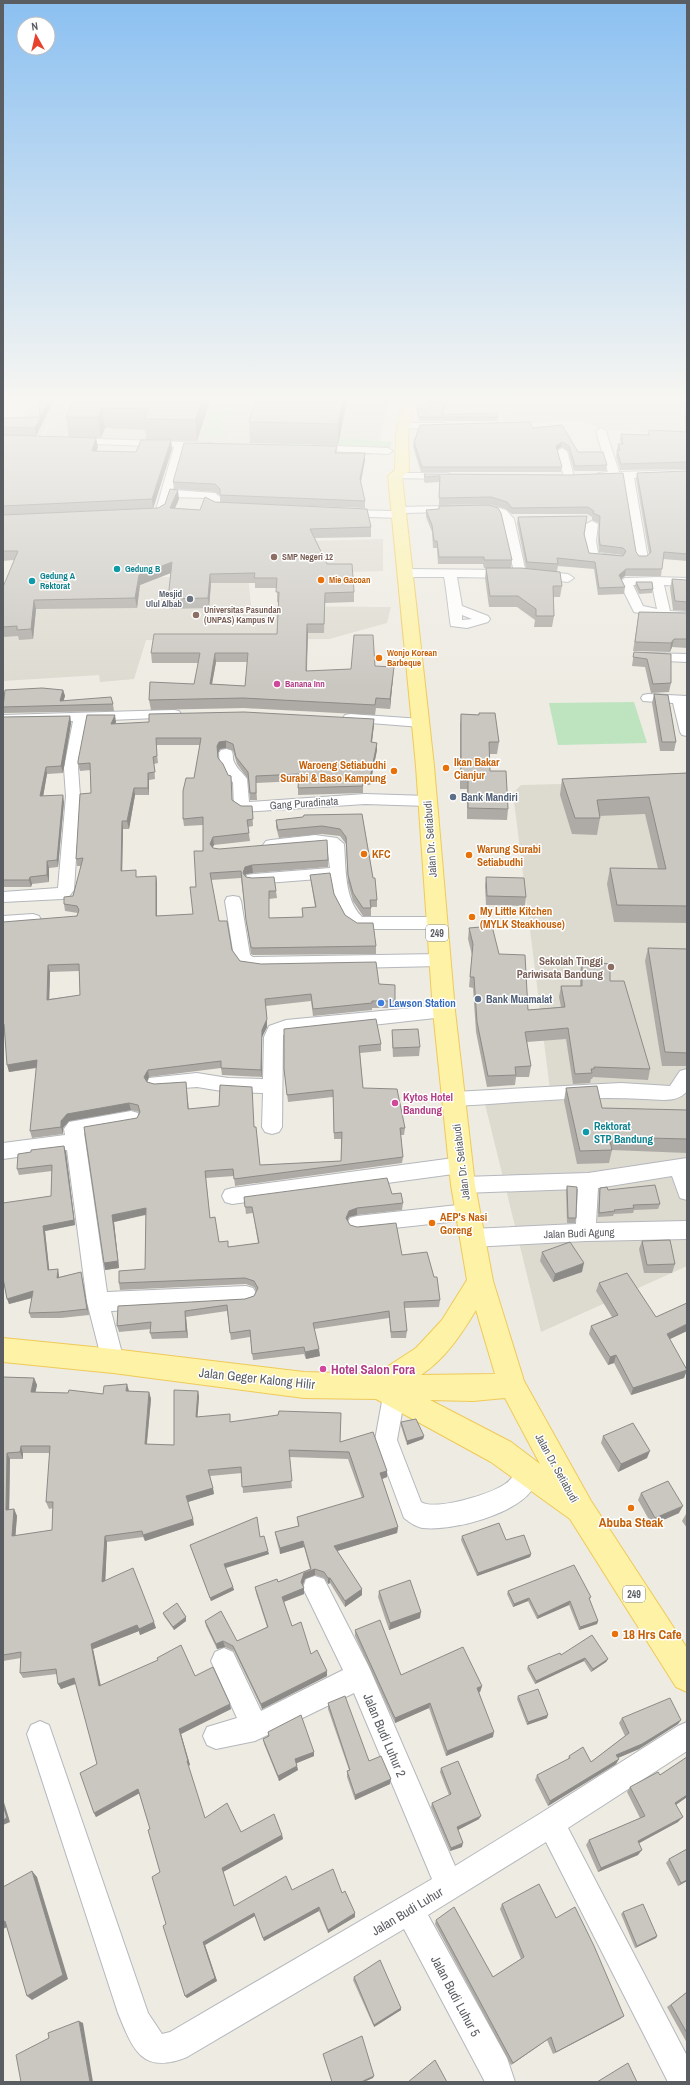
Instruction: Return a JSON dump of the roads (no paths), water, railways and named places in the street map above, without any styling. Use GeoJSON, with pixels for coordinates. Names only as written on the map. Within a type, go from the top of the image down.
{"type":"FeatureCollection","features":[{"type":"Feature","properties":{"kind":"main road","name":"Jalan Dr. Setiabudi"},"geometry":{"type":"LineString","coordinates":[[397,493],[421,723],[444,1011],[463,1185],[471,1238],[480,1281],[512,1385],[581,1511],[684,1664]]}},
{"type":"Feature","properties":{"kind":"main road"},"geometry":{"type":"LineString","coordinates":[[480,1281],[451,1328],[425,1357],[387,1392],[501,1452],[581,1511]]}},
{"type":"Feature","properties":{"kind":"main road","name":"Jalan Geger Kalong Hilir"},"geometry":{"type":"LineString","coordinates":[[3,1350],[113,1361],[304,1385],[387,1392],[512,1385]]}},
{"type":"Feature","properties":{"kind":"street"},"geometry":{"type":"LineString","coordinates":[[130,516],[159,513],[165,493]]}},
{"type":"Feature","properties":{"kind":"street"},"geometry":{"type":"LineString","coordinates":[[172,493],[211,495],[214,497],[214,507],[245,508]]}},
{"type":"Feature","properties":{"kind":"street"},"geometry":{"type":"LineString","coordinates":[[631,493],[642,559]]}},
{"type":"Feature","properties":{"kind":"street"},"geometry":{"type":"LineString","coordinates":[[336,512],[399,513],[490,508],[502,512],[508,519],[520,574]]}},
{"type":"Feature","properties":{"kind":"street"},"geometry":{"type":"LineString","coordinates":[[508,519],[523,519]]}},
{"type":"Feature","properties":{"kind":"street"},"geometry":{"type":"LineString","coordinates":[[586,520],[593,556],[618,559]]}},
{"type":"Feature","properties":{"kind":"street"},"geometry":{"type":"LineString","coordinates":[[406,573],[520,574],[568,578]]}},
{"type":"Feature","properties":{"kind":"street"},"geometry":{"type":"LineString","coordinates":[[450,574],[456,608]]}},
{"type":"Feature","properties":{"kind":"street"},"geometry":{"type":"LineString","coordinates":[[657,581],[664,614]]}},
{"type":"Feature","properties":{"kind":"street"},"geometry":{"type":"LineString","coordinates":[[687,582],[625,582],[638,609],[664,614],[687,616]]}},
{"type":"Feature","properties":{"kind":"street"},"geometry":{"type":"LineString","coordinates":[[634,656],[687,658]]}},
{"type":"Feature","properties":{"kind":"street"},"geometry":{"type":"LineString","coordinates":[[648,698],[683,700],[687,732]]}},
{"type":"Feature","properties":{"kind":"street"},"geometry":{"type":"LineString","coordinates":[[3,719],[190,714]]}},
{"type":"Feature","properties":{"kind":"street"},"geometry":{"type":"LineString","coordinates":[[3,897],[62,894],[66,890],[73,796],[71,768],[81,716]]}},
{"type":"Feature","properties":{"kind":"street"},"geometry":{"type":"LineString","coordinates":[[339,717],[421,723]]}},
{"type":"Feature","properties":{"kind":"street","name":"Gang Puradinata"},"geometry":{"type":"LineString","coordinates":[[226,753],[228,765],[232,768],[235,778],[240,779],[242,807],[365,799],[428,801]]}},
{"type":"Feature","properties":{"kind":"street"},"geometry":{"type":"LineString","coordinates":[[259,846],[322,840],[334,841],[336,844],[339,873],[346,909],[358,922],[436,923]]}},
{"type":"Feature","properties":{"kind":"street"},"geometry":{"type":"LineString","coordinates":[[253,879],[339,873]]}},
{"type":"Feature","properties":{"kind":"street"},"geometry":{"type":"LineString","coordinates":[[233,901],[242,957],[248,963],[261,964],[440,960]]}},
{"type":"Feature","properties":{"kind":"street"},"geometry":{"type":"LineString","coordinates":[[3,922],[49,919]]}},
{"type":"Feature","properties":{"kind":"street"},"geometry":{"type":"LineString","coordinates":[[272,1127],[271,1086],[273,1037],[275,1031],[286,1028],[444,1011]]}},
{"type":"Feature","properties":{"kind":"street"},"geometry":{"type":"LineString","coordinates":[[454,1099],[621,1090],[671,1093],[676,1092],[680,1088],[687,1076]]}},
{"type":"Feature","properties":{"kind":"street"},"geometry":{"type":"LineString","coordinates":[[156,1083],[197,1080],[228,1085],[271,1086]]}},
{"type":"Feature","properties":{"kind":"street"},"geometry":{"type":"LineString","coordinates":[[113,1361],[98,1302],[74,1129],[76,1127],[131,1118]]}},
{"type":"Feature","properties":{"kind":"street"},"geometry":{"type":"LineString","coordinates":[[3,1151],[75,1141]]}},
{"type":"Feature","properties":{"kind":"street"},"geometry":{"type":"LineString","coordinates":[[232,1196],[461,1165]]}},
{"type":"Feature","properties":{"kind":"street"},"geometry":{"type":"LineString","coordinates":[[463,1185],[588,1181],[683,1166],[687,1192]]}},
{"type":"Feature","properties":{"kind":"street"},"geometry":{"type":"LineString","coordinates":[[586,1232],[588,1181]]}},
{"type":"Feature","properties":{"kind":"street"},"geometry":{"type":"LineString","coordinates":[[357,1224],[467,1212]]}},
{"type":"Feature","properties":{"kind":"street","name":"Jalan Budi Agung"},"geometry":{"type":"LineString","coordinates":[[471,1238],[586,1232],[687,1230]]}},
{"type":"Feature","properties":{"kind":"street"},"geometry":{"type":"LineString","coordinates":[[98,1302],[246,1295]]}},
{"type":"Feature","properties":{"kind":"street"},"geometry":{"type":"LineString","coordinates":[[387,1392],[386,1440],[412,1510],[422,1516],[472,1511],[482,1508],[515,1491],[529,1472]]}},
{"type":"Feature","properties":{"kind":"street","name":"Jalan Budi Luhur 2"},"geometry":{"type":"LineString","coordinates":[[315,1588],[360,1676],[449,1885]]}},
{"type":"Feature","properties":{"kind":"street"},"geometry":{"type":"LineString","coordinates":[[224,1661],[255,1728]]}},
{"type":"Feature","properties":{"kind":"street"},"geometry":{"type":"LineString","coordinates":[[216,1736],[255,1728],[360,1676]]}},
{"type":"Feature","properties":{"kind":"street","name":"Jalan Budi Luhur"},"geometry":{"type":"LineString","coordinates":[[40,1734],[133,2013],[144,2037],[152,2045],[160,2049],[176,2046],[409,1910],[551,1823],[687,1734]]}},
{"type":"Feature","properties":{"kind":"street"},"geometry":{"type":"LineString","coordinates":[[551,1823],[684,2082]]}},
{"type":"Feature","properties":{"kind":"street","name":"Jalan Budi Luhur 5"},"geometry":{"type":"LineString","coordinates":[[409,1910],[496,2069],[500,2082]]}},
{"type":"Feature","properties":{"kind":"place","name":"SMP Negeri 12"},"geometry":{"type":"Point","coordinates":[274,557]}},
{"type":"Feature","properties":{"kind":"place","name":"Gedung B"},"geometry":{"type":"Point","coordinates":[117,569]}},
{"type":"Feature","properties":{"kind":"place","name":"Mie Gacoan"},"geometry":{"type":"Point","coordinates":[321,580]}},
{"type":"Feature","properties":{"kind":"place","name":"Gedung A Rektorat"},"geometry":{"type":"Point","coordinates":[32,581]}},
{"type":"Feature","properties":{"kind":"place","name":"Mesjid Ulul Albab"},"geometry":{"type":"Point","coordinates":[190,599]}},
{"type":"Feature","properties":{"kind":"place","name":"Universitas Pasundan (UNPAS) Kampus IV"},"geometry":{"type":"Point","coordinates":[196,615]}},
{"type":"Feature","properties":{"kind":"place","name":"Wonjo Korean Barbeque"},"geometry":{"type":"Point","coordinates":[379,658]}},
{"type":"Feature","properties":{"kind":"place","name":"Banana Inn"},"geometry":{"type":"Point","coordinates":[277,684]}},
{"type":"Feature","properties":{"kind":"place","name":"Ikan Bakar Cianjur"},"geometry":{"type":"Point","coordinates":[446,768]}},
{"type":"Feature","properties":{"kind":"place","name":"Waroeng Setiabudhi Surabi & Baso Kampung"},"geometry":{"type":"Point","coordinates":[394,771]}},
{"type":"Feature","properties":{"kind":"place","name":"Bank Mandiri"},"geometry":{"type":"Point","coordinates":[453,797]}},
{"type":"Feature","properties":{"kind":"place","name":"KFC"},"geometry":{"type":"Point","coordinates":[364,854]}},
{"type":"Feature","properties":{"kind":"place","name":"Warung Surabi Setiabudhi"},"geometry":{"type":"Point","coordinates":[469,855]}},
{"type":"Feature","properties":{"kind":"place","name":"My Little Kitchen (MYLK Steakhouse)"},"geometry":{"type":"Point","coordinates":[472,917]}},
{"type":"Feature","properties":{"kind":"place","name":"Sekolah Tinggi Pariwisata Bandung"},"geometry":{"type":"Point","coordinates":[611,967]}},
{"type":"Feature","properties":{"kind":"place","name":"Bank Muamalat"},"geometry":{"type":"Point","coordinates":[478,999]}},
{"type":"Feature","properties":{"kind":"place","name":"Lawson Station"},"geometry":{"type":"Point","coordinates":[381,1003]}},
{"type":"Feature","properties":{"kind":"place","name":"Kytos Hotel Bandung"},"geometry":{"type":"Point","coordinates":[395,1103]}},
{"type":"Feature","properties":{"kind":"place","name":"Rektorat STP Bandung"},"geometry":{"type":"Point","coordinates":[586,1132]}},
{"type":"Feature","properties":{"kind":"place","name":"AEP's Nasi Goreng"},"geometry":{"type":"Point","coordinates":[432,1223]}},
{"type":"Feature","properties":{"kind":"place","name":"Hotel Salon Fora"},"geometry":{"type":"Point","coordinates":[323,1369]}},
{"type":"Feature","properties":{"kind":"place","name":"Abuba Steak"},"geometry":{"type":"Point","coordinates":[631,1508]}},
{"type":"Feature","properties":{"kind":"place","name":"18 Hrs Cafe"},"geometry":{"type":"Point","coordinates":[615,1634]}}]}
